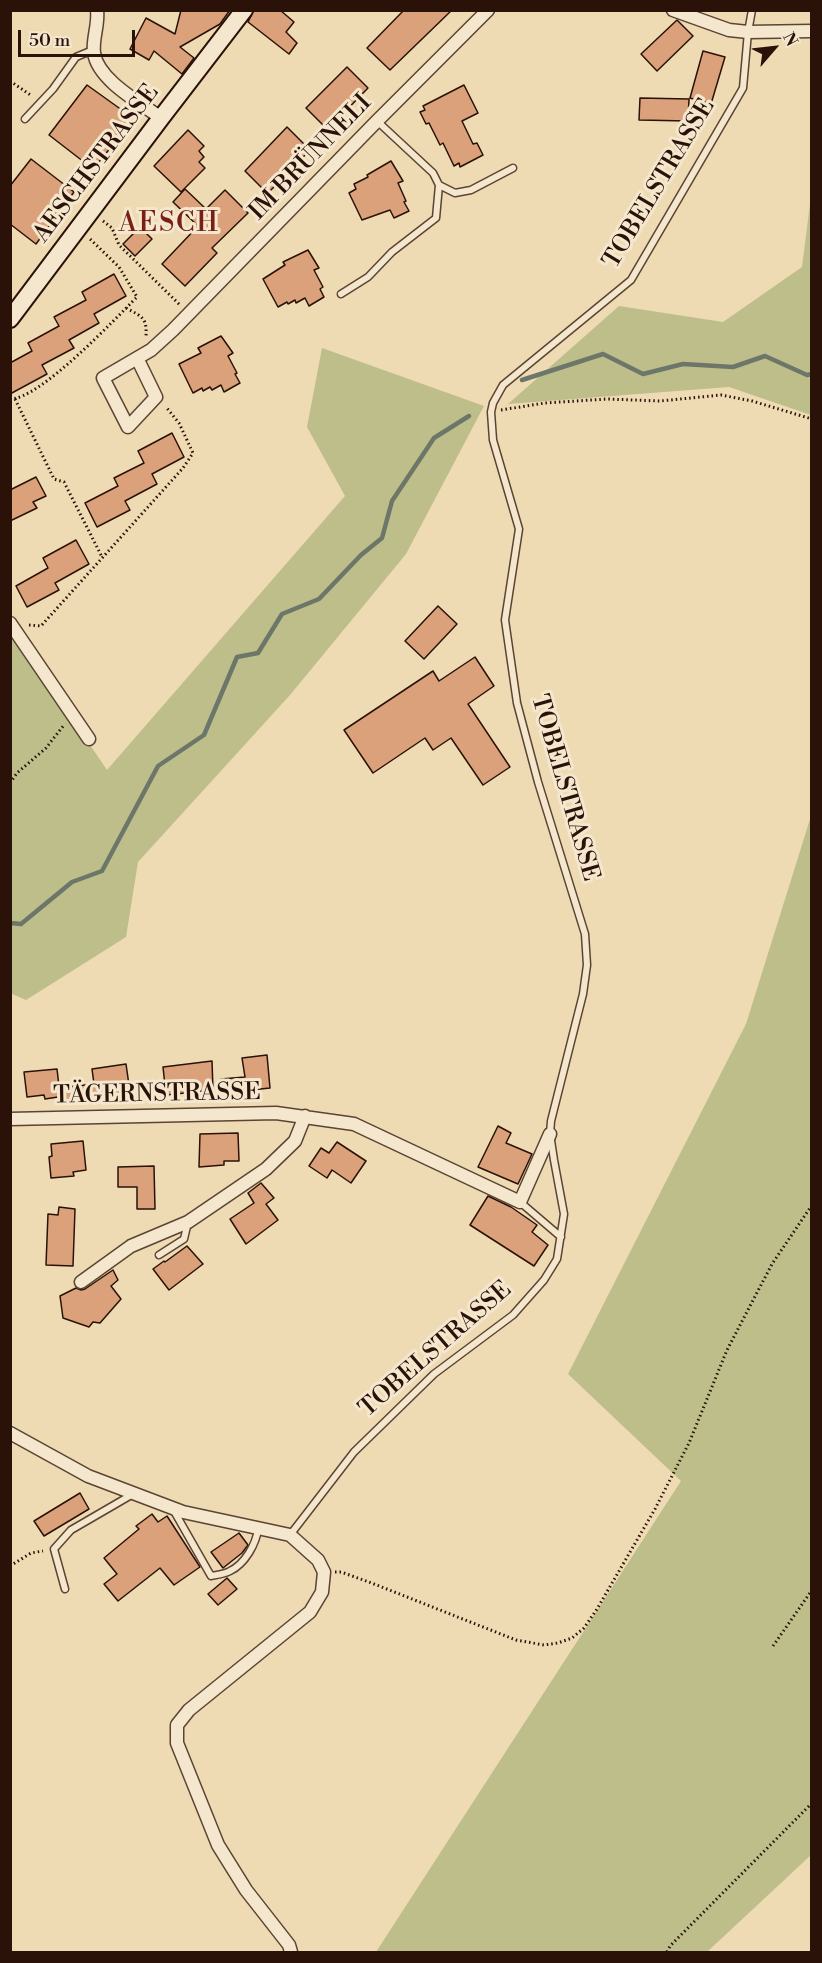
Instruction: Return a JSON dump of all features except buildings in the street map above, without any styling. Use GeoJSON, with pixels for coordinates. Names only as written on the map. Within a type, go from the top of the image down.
{"type":"FeatureCollection","features":[{"type":"Feature","properties":{"kind":"main road","name":"AESCHSTRASSE"},"geometry":{"type":"LineString","coordinates":[[10,319],[244,10]]}},
{"type":"Feature","properties":{"kind":"street"},"geometry":{"type":"LineString","coordinates":[[97,10],[98,24],[93,50],[97,66],[108,79],[160,118]]}},
{"type":"Feature","properties":{"kind":"street","name":"IM BRÜNNELI"},"geometry":{"type":"LineString","coordinates":[[156,397],[128,427],[103,378],[151,350],[488,10]]}},
{"type":"Feature","properties":{"kind":"street"},"geometry":{"type":"LineString","coordinates":[[673,10],[729,30],[812,31]]}},
{"type":"Feature","properties":{"kind":"street"},"geometry":{"type":"LineString","coordinates":[[137,358],[156,397]]}},
{"type":"Feature","properties":{"kind":"street"},"geometry":{"type":"LineString","coordinates":[[11,624],[89,739]]}},
{"type":"Feature","properties":{"kind":"street","name":"TÄGERNSTRASSE"},"geometry":{"type":"LineString","coordinates":[[10,1119],[276,1113],[305,1116],[354,1124],[520,1202]]}},
{"type":"Feature","properties":{"kind":"street"},"geometry":{"type":"LineString","coordinates":[[81,1282],[130,1246],[188,1222],[266,1169],[295,1141],[305,1116]]}},
{"type":"Feature","properties":{"kind":"street"},"geometry":{"type":"LineString","coordinates":[[520,1202],[550,1134]]}},
{"type":"Feature","properties":{"kind":"street"},"geometry":{"type":"LineString","coordinates":[[10,1434],[88,1476],[173,1508],[290,1535],[318,1560],[324,1572],[322,1592],[310,1612],[189,1710],[177,1725],[177,1743],[218,1845],[246,1890],[289,1945],[291,1953]]}},
{"type":"Feature","properties":{"kind":"lane","name":"TOBELSTRASSE"},"geometry":{"type":"LineString","coordinates":[[290,1535],[354,1452],[434,1374],[513,1315],[544,1280],[557,1259],[564,1214],[550,1134],[551,1121],[583,994],[587,965],[585,934],[538,782],[517,703],[504,620],[519,529],[494,440],[491,412],[493,403],[503,385],[631,280],[743,88],[748,32],[753,10]]}},
{"type":"Feature","properties":{"kind":"lane"},"geometry":{"type":"LineString","coordinates":[[25,119],[53,89],[76,57],[93,50]]}},
{"type":"Feature","properties":{"kind":"lane"},"geometry":{"type":"LineString","coordinates":[[341,294],[368,277],[392,252],[436,218],[439,185],[433,173],[376,121]]}},
{"type":"Feature","properties":{"kind":"lane"},"geometry":{"type":"LineString","coordinates":[[439,185],[455,193],[471,190],[513,168]]}},
{"type":"Feature","properties":{"kind":"lane"},"geometry":{"type":"LineString","coordinates":[[520,1202],[561,1237]]}},
{"type":"Feature","properties":{"kind":"lane"},"geometry":{"type":"LineString","coordinates":[[159,1255],[184,1239],[188,1222]]}},
{"type":"Feature","properties":{"kind":"lane"},"geometry":{"type":"LineString","coordinates":[[65,1588],[54,1549],[71,1530],[133,1493]]}},
{"type":"Feature","properties":{"kind":"lane"},"geometry":{"type":"LineString","coordinates":[[173,1508],[211,1576],[231,1571],[247,1556],[257,1537],[258,1529]]}},
{"type":"Feature","properties":{"kind":"path"},"geometry":{"type":"LineString","coordinates":[[10,81],[41,103]]}},
{"type":"Feature","properties":{"kind":"path"},"geometry":{"type":"LineString","coordinates":[[112,228],[119,245],[188,314]]}},
{"type":"Feature","properties":{"kind":"path"},"geometry":{"type":"LineString","coordinates":[[78,230],[119,267],[137,297],[52,377],[28,394],[13,399],[54,480],[64,482],[102,557]]}},
{"type":"Feature","properties":{"kind":"path"},"geometry":{"type":"LineString","coordinates":[[126,308],[141,316],[147,324],[146,338],[151,350]]}},
{"type":"Feature","properties":{"kind":"path"},"geometry":{"type":"LineString","coordinates":[[491,412],[545,403],[597,399],[660,401],[721,395],[752,401],[812,419]]}},
{"type":"Feature","properties":{"kind":"path"},"geometry":{"type":"LineString","coordinates":[[11,624],[40,626],[183,468],[193,453],[179,423],[156,397]]}},
{"type":"Feature","properties":{"kind":"path"},"geometry":{"type":"LineString","coordinates":[[10,783],[17,772],[46,748],[72,714]]}},
{"type":"Feature","properties":{"kind":"path"},"geometry":{"type":"LineString","coordinates":[[324,1572],[341,1572],[516,1640],[544,1645],[572,1638],[584,1628],[597,1609],[655,1509],[689,1443],[727,1350],[772,1264],[812,1205]]}},
{"type":"Feature","properties":{"kind":"path"},"geometry":{"type":"LineString","coordinates":[[10,1566],[31,1553],[54,1549]]}},
{"type":"Feature","properties":{"kind":"path"},"geometry":{"type":"LineString","coordinates":[[773,1646],[812,1590]]}},
{"type":"Feature","properties":{"kind":"path"},"geometry":{"type":"LineString","coordinates":[[667,1953],[670,1946],[812,1803]]}},
{"type":"Feature","properties":{"kind":"green space"},"geometry":{"type":"Polygon","coordinates":[[[811,196],[811,415],[729,387],[508,404],[619,306],[723,322],[802,267],[811,196]]]}},
{"type":"Feature","properties":{"kind":"green space"},"geometry":{"type":"Polygon","coordinates":[[[322,348],[484,406],[406,554],[290,695],[138,862],[126,937],[26,1000],[10,993],[10,627],[107,770],[345,496],[307,427],[322,348]]]}},
{"type":"Feature","properties":{"kind":"green space"},"geometry":{"type":"Polygon","coordinates":[[[811,816],[811,1855],[707,1952],[376,1952],[681,1481],[568,1374],[746,1024],[811,816]]]}},
{"type":"Feature","properties":{"kind":"waterway"},"geometry":{"type":"LineString","coordinates":[[522,380],[603,354],[643,374],[683,364],[733,367],[765,356],[807,375],[812,374]]}},
{"type":"Feature","properties":{"kind":"waterway"},"geometry":{"type":"LineString","coordinates":[[10,923],[21,924],[72,882],[102,871],[158,766],[204,735],[237,657],[258,653],[282,614],[319,599],[361,555],[382,538],[392,501],[434,438],[469,416]]}},
{"type":"Feature","properties":{"kind":"district","name":"AESCH"},"geometry":{"type":"Point","coordinates":[169,225]}}]}
